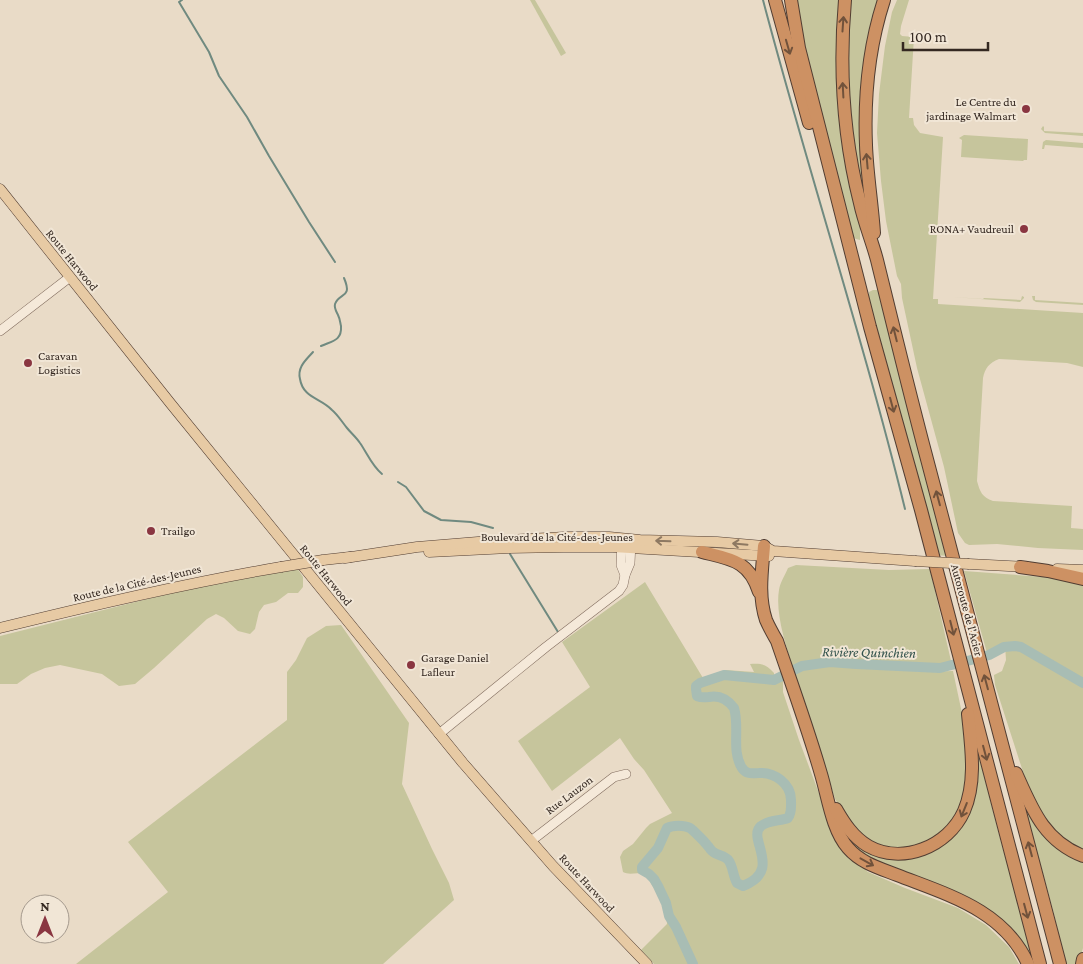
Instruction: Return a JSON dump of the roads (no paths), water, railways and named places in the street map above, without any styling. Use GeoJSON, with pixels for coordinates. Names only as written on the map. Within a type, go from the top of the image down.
{"type":"FeatureCollection","features":[{"type":"Feature","properties":{"kind":"highway"},"geometry":{"type":"LineString","coordinates":[[774,0],[870,327]]}},
{"type":"Feature","properties":{"kind":"highway"},"geometry":{"type":"LineString","coordinates":[[791,0],[799,48],[870,327]]}},
{"type":"Feature","properties":{"kind":"highway"},"geometry":{"type":"LineString","coordinates":[[845,0],[842,63],[845,120],[851,162],[860,203],[876,255]]}},
{"type":"Feature","properties":{"kind":"highway"},"geometry":{"type":"LineString","coordinates":[[876,255],[867,156],[866,112],[872,49],[884,0]]}},
{"type":"Feature","properties":{"kind":"highway","name":"Autoroute de l'Acier"},"geometry":{"type":"LineString","coordinates":[[876,255],[913,404],[1060,964]]}},
{"type":"Feature","properties":{"kind":"highway","name":"Autoroute de l'Acier"},"geometry":{"type":"LineString","coordinates":[[870,327],[921,510],[1040,964]]}},
{"type":"Feature","properties":{"kind":"highway"},"geometry":{"type":"LineString","coordinates":[[702,552],[731,559],[744,567],[756,582],[767,622],[777,641],[821,774],[836,826],[844,843],[855,854],[870,864],[978,909],[1006,932],[1028,964]]}},
{"type":"Feature","properties":{"kind":"highway"},"geometry":{"type":"LineString","coordinates":[[763,605],[761,588],[767,552]]}},
{"type":"Feature","properties":{"kind":"highway"},"geometry":{"type":"LineString","coordinates":[[767,552],[768,581],[777,641]]}},
{"type":"Feature","properties":{"kind":"highway"},"geometry":{"type":"LineString","coordinates":[[1020,567],[1083,579]]}},
{"type":"Feature","properties":{"kind":"highway"},"geometry":{"type":"LineString","coordinates":[[821,774],[844,824],[854,836],[866,845],[883,852],[899,854],[925,848],[940,841],[961,816],[970,788],[972,769],[971,748],[963,670]]}},
{"type":"Feature","properties":{"kind":"highway"},"geometry":{"type":"LineString","coordinates":[[1002,742],[1030,804],[1043,826],[1062,845],[1083,856]]}},
{"type":"Feature","properties":{"kind":"highway"},"geometry":{"type":"LineString","coordinates":[[1082,964],[1083,959]]}},
{"type":"Feature","properties":{"kind":"main road","name":"Route Harwood"},"geometry":{"type":"LineString","coordinates":[[0,189],[439,734],[530,841],[647,964]]}},
{"type":"Feature","properties":{"kind":"main road","name":"Boulevard de la Cité-des-Jeunes"},"geometry":{"type":"LineString","coordinates":[[281,567],[345,558],[626,543],[717,542],[767,552]]}},
{"type":"Feature","properties":{"kind":"main road","name":"Boulevard de la Cité-des-Jeunes"},"geometry":{"type":"LineString","coordinates":[[626,543],[702,552],[767,552],[1083,570]]}},
{"type":"Feature","properties":{"kind":"main road","name":"Route de la Cité-des-Jeunes"},"geometry":{"type":"LineString","coordinates":[[0,628],[155,591],[281,567]]}},
{"type":"Feature","properties":{"kind":"street"},"geometry":{"type":"LineString","coordinates":[[0,331],[70,277]]}},
{"type":"Feature","properties":{"kind":"street"},"geometry":{"type":"LineString","coordinates":[[439,734],[546,647],[619,591],[623,585],[625,575],[621,565],[626,543]]}},
{"type":"Feature","properties":{"kind":"street","name":"Rue Lauzon"},"geometry":{"type":"LineString","coordinates":[[530,841],[600,787],[614,778],[626,774]]}},
{"type":"Feature","properties":{"kind":"waterway"},"geometry":{"type":"LineString","coordinates":[[182,0],[179,2],[209,52],[219,76],[247,117],[335,262]]}},
{"type":"Feature","properties":{"kind":"waterway"},"geometry":{"type":"LineString","coordinates":[[763,0],[889,445],[905,509]]}},
{"type":"Feature","properties":{"kind":"waterway"},"geometry":{"type":"LineString","coordinates":[[321,346],[336,340],[340,335],[341,326],[335,305],[337,300],[346,292],[344,278]]}},
{"type":"Feature","properties":{"kind":"waterway"},"geometry":{"type":"LineString","coordinates":[[313,352],[301,367],[299,375],[302,385],[309,394],[328,406],[336,414],[382,474]]}},
{"type":"Feature","properties":{"kind":"waterway"},"geometry":{"type":"LineString","coordinates":[[398,482],[406,487],[424,511],[441,520],[471,522],[493,528]]}},
{"type":"Feature","properties":{"kind":"waterway"},"geometry":{"type":"LineString","coordinates":[[510,554],[558,632]]}},
{"type":"Feature","properties":{"kind":"waterway","name":"Rivière Quinchien"},"geometry":{"type":"LineString","coordinates":[[693,964],[669,916],[666,903],[658,886],[654,879],[642,870],[642,867],[658,848],[667,828],[685,826],[694,831],[714,853],[727,859],[737,883],[743,886],[755,879],[761,872],[763,863],[758,838],[758,831],[761,826],[788,818],[791,807],[790,794],[781,780],[765,773],[748,773],[742,768],[736,747],[736,715],[734,708],[720,697],[697,696],[696,686],[700,683],[724,675],[774,680],[802,666],[830,662],[940,668],[989,655],[1004,647],[1015,646],[1021,647],[1083,683]]}},
{"type":"Feature","properties":{"kind":"place","name":"Le Centre du jardinage Walmart"},"geometry":{"type":"Point","coordinates":[1026,109]}},
{"type":"Feature","properties":{"kind":"place","name":"RONA+ Vaudreuil"},"geometry":{"type":"Point","coordinates":[1024,229]}},
{"type":"Feature","properties":{"kind":"place","name":"Caravan Logistics"},"geometry":{"type":"Point","coordinates":[28,363]}},
{"type":"Feature","properties":{"kind":"place","name":"Trailgo"},"geometry":{"type":"Point","coordinates":[151,531]}},
{"type":"Feature","properties":{"kind":"place","name":"Garage Daniel Lafleur"},"geometry":{"type":"Point","coordinates":[411,665]}}]}
